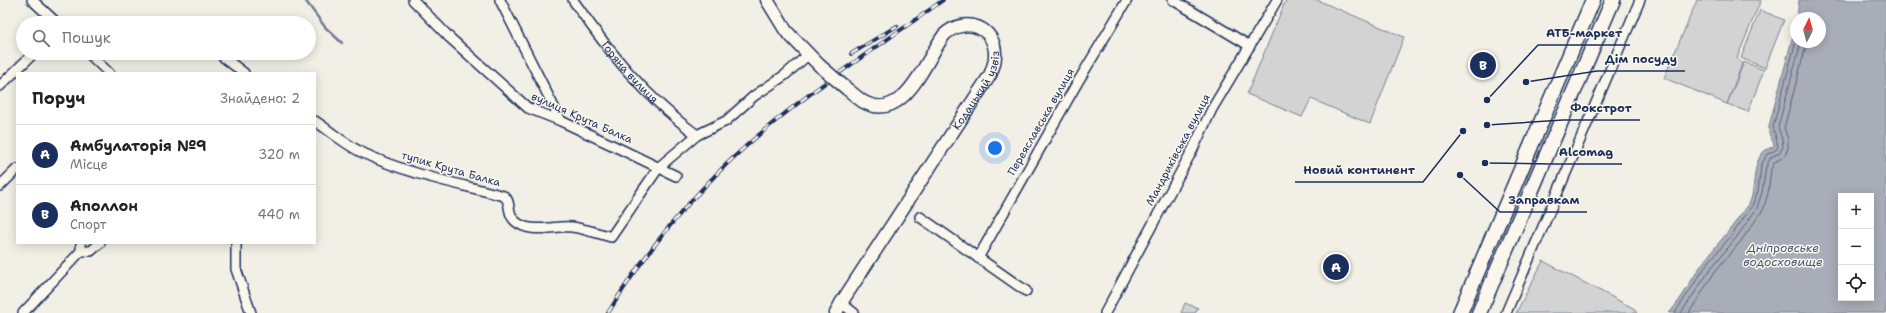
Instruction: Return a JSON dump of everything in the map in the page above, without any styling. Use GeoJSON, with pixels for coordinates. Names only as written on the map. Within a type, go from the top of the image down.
{"type":"FeatureCollection","features":[{"type":"Feature","properties":{"kind":"main road"},"geometry":{"type":"LineString","coordinates":[[1460,313],[1593,0]]}},
{"type":"Feature","properties":{"kind":"main road"},"geometry":{"type":"LineString","coordinates":[[1479,313],[1612,0]]}},
{"type":"Feature","properties":{"kind":"main road"},"geometry":{"type":"LineString","coordinates":[[1531,146],[1547,153]]}},
{"type":"Feature","properties":{"kind":"street"},"geometry":{"type":"LineString","coordinates":[[32,0],[49,16]]}},
{"type":"Feature","properties":{"kind":"street","name":"вулиця Крута Балка"},"geometry":{"type":"LineString","coordinates":[[413,0],[450,38],[522,104],[660,167]]}},
{"type":"Feature","properties":{"kind":"street"},"geometry":{"type":"LineString","coordinates":[[500,0],[561,121]]}},
{"type":"Feature","properties":{"kind":"street","name":"Горяна вулиця"},"geometry":{"type":"LineString","coordinates":[[573,0],[598,36],[651,98],[697,135]]}},
{"type":"Feature","properties":{"kind":"street"},"geometry":{"type":"LineString","coordinates":[[676,176],[660,167],[697,135],[726,121],[754,96],[785,75],[809,54],[786,32],[767,0]]}},
{"type":"Feature","properties":{"kind":"street","name":"Переяславська вулиця"},"geometry":{"type":"LineString","coordinates":[[978,258],[1076,85],[1127,0]]}},
{"type":"Feature","properties":{"kind":"street"},"geometry":{"type":"LineString","coordinates":[[1173,0],[1250,46]]}},
{"type":"Feature","properties":{"kind":"street","name":"Мандриківська вулиця"},"geometry":{"type":"LineString","coordinates":[[1105,313],[1193,149],[1212,109],[1277,0]]}},
{"type":"Feature","properties":{"kind":"street"},"geometry":{"type":"LineString","coordinates":[[1506,313],[1640,0]]}},
{"type":"Feature","properties":{"kind":"street","name":"Кодацький узвіз"},"geometry":{"type":"LineString","coordinates":[[809,54],[847,89],[863,101],[878,105],[893,103],[901,98],[916,82],[944,35],[950,29],[959,25],[968,24],[976,26],[984,31],[994,46],[994,64],[990,75],[839,308]]}},
{"type":"Feature","properties":{"kind":"street"},"geometry":{"type":"LineString","coordinates":[[0,86],[27,60]]}},
{"type":"Feature","properties":{"kind":"street"},"geometry":{"type":"LineString","coordinates":[[95,60],[107,72]]}},
{"type":"Feature","properties":{"kind":"street"},"geometry":{"type":"LineString","coordinates":[[227,60],[243,72]]}},
{"type":"Feature","properties":{"kind":"street","name":"тупик Крута Балка"},"geometry":{"type":"LineString","coordinates":[[316,122],[360,151],[383,161],[435,179],[504,196],[508,201],[509,212],[515,221],[529,227],[540,229],[570,227],[592,231],[611,237],[660,167]]}},
{"type":"Feature","properties":{"kind":"street"},"geometry":{"type":"LineString","coordinates":[[0,186],[16,170]]}},
{"type":"Feature","properties":{"kind":"street"},"geometry":{"type":"LineString","coordinates":[[920,217],[1026,291]]}},
{"type":"Feature","properties":{"kind":"street"},"geometry":{"type":"LineString","coordinates":[[23,313],[81,247],[91,251],[99,244]]}},
{"type":"Feature","properties":{"kind":"street"},"geometry":{"type":"LineString","coordinates":[[236,244],[236,269],[251,313]]}},
{"type":"Feature","properties":{"kind":"street"},"geometry":{"type":"LineString","coordinates":[[839,308],[854,313]]}},
{"type":"Feature","properties":{"kind":"shaded area"},"geometry":{"type":"Polygon","coordinates":[[[1286,0],[1317,0],[1404,37],[1370,124],[1311,99],[1302,117],[1247,94],[1286,0]]]}},
{"type":"Feature","properties":{"kind":"shaded area"},"geometry":{"type":"Polygon","coordinates":[[[1697,0],[1761,0],[1737,58],[1742,64],[1727,104],[1664,78],[1697,0]]]}},
{"type":"Feature","properties":{"kind":"shaded area"},"geometry":{"type":"Polygon","coordinates":[[[1760,10],[1784,20],[1765,68],[1741,58],[1760,10]]]}},
{"type":"Feature","properties":{"kind":"shaded area"},"geometry":{"type":"Polygon","coordinates":[[[1744,62],[1764,70],[1748,112],[1727,104],[1744,62]]]}},
{"type":"Feature","properties":{"kind":"shaded area"},"geometry":{"type":"Polygon","coordinates":[[[1543,261],[1633,308],[1637,313],[1516,313],[1543,261]]]}},
{"type":"Feature","properties":{"kind":"shaded area"},"geometry":{"type":"Polygon","coordinates":[[[1185,303],[1198,308],[1195,313],[1181,313],[1185,303]]]}},
{"type":"Feature","properties":{"kind":"water","name":"Дніпровське водосховище"},"geometry":{"type":"Polygon","coordinates":[[[1799,0],[1886,0],[1886,313],[1669,313],[1705,260],[1750,202],[1757,162],[1761,155],[1766,150],[1773,147],[1774,144],[1769,134],[1769,126],[1790,47],[1790,48],[1826,48],[1826,12],[1798,12],[1799,0]]]}},
{"type":"Feature","properties":{"kind":"waterway"},"geometry":{"type":"LineString","coordinates":[[305,0],[325,27],[342,43]]}},
{"type":"Feature","properties":{"kind":"railway"},"geometry":{"type":"LineString","coordinates":[[608,313],[642,262],[661,237],[700,191],[744,148],[810,94],[943,0]]}},
{"type":"Feature","properties":{"kind":"railway"},"geometry":{"type":"LineString","coordinates":[[851,54],[897,26]]}},
{"type":"Feature","properties":{"kind":"place","name":"Аполлон"},"geometry":{"type":"Point","coordinates":[1483,65]}},
{"type":"Feature","properties":{"kind":"place","name":"Дім посуду"},"geometry":{"type":"Point","coordinates":[1526,82]}},
{"type":"Feature","properties":{"kind":"place","name":"АТБ-маркет"},"geometry":{"type":"Point","coordinates":[1487,100]}},
{"type":"Feature","properties":{"kind":"place","name":"Фокстрот"},"geometry":{"type":"Point","coordinates":[1487,125]}},
{"type":"Feature","properties":{"kind":"place","name":"Новий континент"},"geometry":{"type":"Point","coordinates":[1463,131]}},
{"type":"Feature","properties":{"kind":"place","name":"Alcomag"},"geometry":{"type":"Point","coordinates":[1485,163]}},
{"type":"Feature","properties":{"kind":"place","name":"Заправкам"},"geometry":{"type":"Point","coordinates":[1460,175]}},
{"type":"Feature","properties":{"kind":"place","name":"Амбулаторія №9"},"geometry":{"type":"Point","coordinates":[1336,267]}}]}
